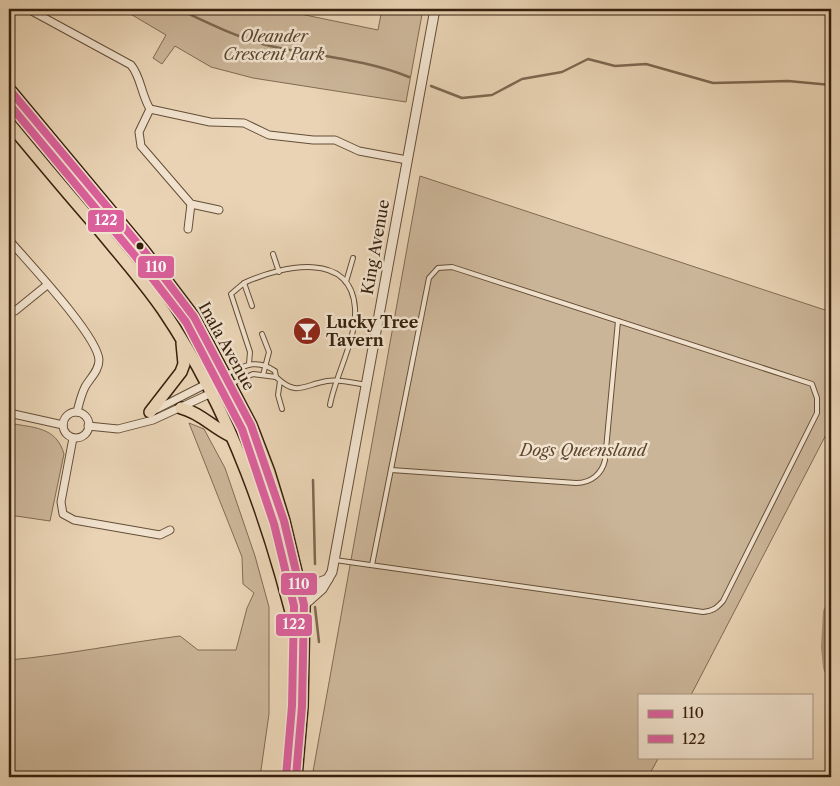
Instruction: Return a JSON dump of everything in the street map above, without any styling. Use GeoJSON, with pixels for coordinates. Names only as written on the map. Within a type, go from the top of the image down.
{"type":"FeatureCollection","features":[{"type":"Feature","properties":{"kind":"main road","name":"Inala Avenue"},"geometry":{"type":"LineString","coordinates":[[9,89],[171,285],[194,317],[251,425],[269,472],[300,583],[304,608]]}},
{"type":"Feature","properties":{"kind":"main road"},"geometry":{"type":"LineString","coordinates":[[9,123],[130,266],[163,309],[209,388],[261,509],[277,557],[301,655]]}},
{"type":"Feature","properties":{"kind":"main road"},"geometry":{"type":"LineString","coordinates":[[151,416],[181,372],[184,364],[182,340]]}},
{"type":"Feature","properties":{"kind":"main road"},"geometry":{"type":"LineString","coordinates":[[182,408],[195,412],[215,429],[231,436]]}},
{"type":"Feature","properties":{"kind":"main road"},"geometry":{"type":"LineString","coordinates":[[296,777],[302,707],[301,655],[304,608]]}},
{"type":"Feature","properties":{"kind":"street"},"geometry":{"type":"LineString","coordinates":[[28,9],[132,65],[138,73],[142,96],[150,109],[215,123],[244,123],[269,135],[313,140],[335,140],[359,151],[407,160]]}},
{"type":"Feature","properties":{"kind":"street","name":"King Avenue"},"geometry":{"type":"LineString","coordinates":[[304,608],[322,589],[335,560],[435,9]]}},
{"type":"Feature","properties":{"kind":"street"},"geometry":{"type":"LineString","coordinates":[[150,109],[139,132],[141,146],[191,204],[219,210]]}},
{"type":"Feature","properties":{"kind":"street"},"geometry":{"type":"LineString","coordinates":[[188,229],[191,204]]}},
{"type":"Feature","properties":{"kind":"street"},"geometry":{"type":"LineString","coordinates":[[9,240],[85,331],[96,350],[99,360],[96,372],[83,393],[77,412]]}},
{"type":"Feature","properties":{"kind":"street"},"geometry":{"type":"LineString","coordinates":[[16,311],[47,285]]}},
{"type":"Feature","properties":{"kind":"street"},"geometry":{"type":"LineString","coordinates":[[88,426],[118,429],[139,422],[228,379]]}},
{"type":"Feature","properties":{"kind":"street"},"geometry":{"type":"LineString","coordinates":[[151,416],[182,408],[209,388],[228,379]]}},
{"type":"Feature","properties":{"kind":"street"},"geometry":{"type":"LineString","coordinates":[[77,412],[86,417],[88,426],[84,435],[73,438],[64,432],[63,425],[68,415],[77,412]]}},
{"type":"Feature","properties":{"kind":"street"},"geometry":{"type":"LineString","coordinates":[[9,413],[63,425]]}},
{"type":"Feature","properties":{"kind":"street"},"geometry":{"type":"LineString","coordinates":[[73,438],[61,502],[63,514],[74,520],[160,535],[170,530]]}},
{"type":"Feature","properties":{"kind":"street"},"geometry":{"type":"LineString","coordinates":[[300,583],[313,585],[328,579]]}},
{"type":"Feature","properties":{"kind":"lane"},"geometry":{"type":"LineString","coordinates":[[273,254],[279,272]]}},
{"type":"Feature","properties":{"kind":"lane"},"geometry":{"type":"LineString","coordinates":[[346,282],[353,258]]}},
{"type":"Feature","properties":{"kind":"lane"},"geometry":{"type":"LineString","coordinates":[[250,364],[250,352],[231,294],[244,283],[304,266],[322,267],[338,275],[346,282],[356,310],[348,349],[333,388],[330,405]]}},
{"type":"Feature","properties":{"kind":"lane"},"geometry":{"type":"LineString","coordinates":[[335,560],[703,612],[716,609],[723,601],[817,413],[817,398],[812,384],[799,378],[452,267],[438,268],[429,278],[372,565]]}},
{"type":"Feature","properties":{"kind":"lane"},"geometry":{"type":"LineString","coordinates":[[244,283],[252,306]]}},
{"type":"Feature","properties":{"kind":"lane"},"geometry":{"type":"LineString","coordinates":[[391,470],[576,483],[589,481],[603,470],[605,460],[618,321]]}},
{"type":"Feature","properties":{"kind":"lane"},"geometry":{"type":"LineString","coordinates":[[262,334],[269,352],[267,366],[262,375]]}},
{"type":"Feature","properties":{"kind":"lane"},"geometry":{"type":"LineString","coordinates":[[228,379],[250,364],[267,366],[275,371],[276,377],[280,381],[290,388],[299,390],[326,381],[337,380],[366,385]]}},
{"type":"Feature","properties":{"kind":"lane"},"geometry":{"type":"LineString","coordinates":[[228,379],[253,374],[271,378],[276,377]]}},
{"type":"Feature","properties":{"kind":"lane"},"geometry":{"type":"LineString","coordinates":[[280,381],[278,395],[282,409]]}},
{"type":"Feature","properties":{"kind":"green space","name":"Oleander Crescent Park"},"geometry":{"type":"Polygon","coordinates":[[[122,9],[276,9],[378,30],[382,9],[423,9],[406,102],[253,78],[211,67],[175,46],[162,64],[153,58],[166,35],[122,9]]]}},
{"type":"Feature","properties":{"kind":"green space","name":"Dogs Queensland"},"geometry":{"type":"Polygon","coordinates":[[[420,176],[831,312],[831,425],[692,694],[638,694],[638,758],[658,758],[648,777],[312,777],[420,176]]]}},
{"type":"Feature","properties":{"kind":"green space"},"geometry":{"type":"Polygon","coordinates":[[[9,423],[49,433],[60,445],[64,454],[50,521],[9,515],[9,423]]]}},
{"type":"Feature","properties":{"kind":"green space"},"geometry":{"type":"Polygon","coordinates":[[[189,423],[204,429],[225,468],[255,556],[269,607],[269,714],[260,777],[9,777],[9,660],[180,636],[198,650],[236,650],[247,608],[254,593],[243,584],[242,557],[189,423]]]}},
{"type":"Feature","properties":{"kind":"waterway"},"geometry":{"type":"LineString","coordinates":[[178,9],[223,30],[258,43],[358,62],[409,77]]}},
{"type":"Feature","properties":{"kind":"waterway"},"geometry":{"type":"LineString","coordinates":[[431,86],[462,98],[492,95],[522,79],[562,72],[588,59],[615,66],[646,64],[713,83],[788,81],[831,85]]}},
{"type":"Feature","properties":{"kind":"waterway"},"geometry":{"type":"LineString","coordinates":[[313,480],[315,564]]}},
{"type":"Feature","properties":{"kind":"waterway"},"geometry":{"type":"LineString","coordinates":[[315,607],[319,642]]}},
{"type":"Feature","properties":{"kind":"waterway"},"geometry":{"type":"LineString","coordinates":[[831,612],[829,647],[831,667]]}},
{"type":"Feature","properties":{"kind":"transit line","name":"110"},"geometry":{"type":"LineString","coordinates":[[9,89],[144,251],[194,317],[251,425],[284,521],[304,605],[302,707],[296,777]]}},
{"type":"Feature","properties":{"kind":"transit line","name":"122"},"geometry":{"type":"LineString","coordinates":[[9,104],[136,257],[186,322],[242,429],[274,524],[294,606],[292,706],[286,776]]}},
{"type":"Feature","properties":{"kind":"place","name":"Lucky Tree Tavern"},"geometry":{"type":"Point","coordinates":[307,331]}}]}
